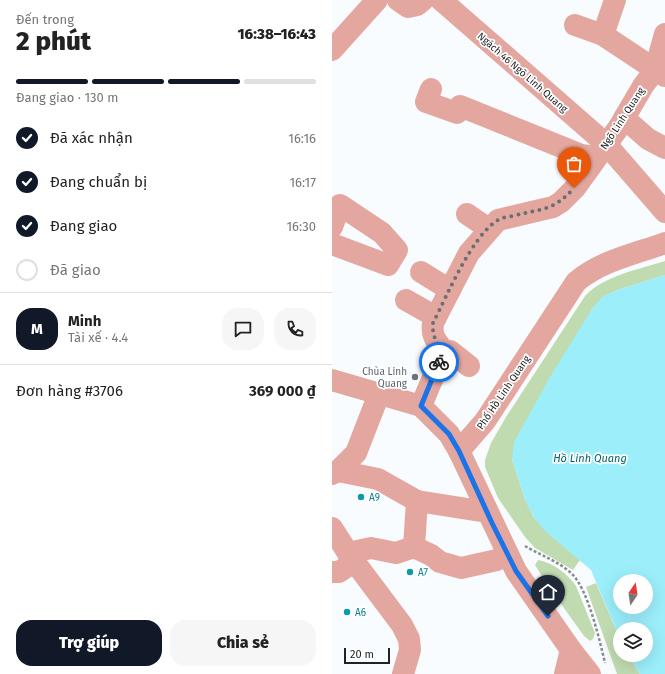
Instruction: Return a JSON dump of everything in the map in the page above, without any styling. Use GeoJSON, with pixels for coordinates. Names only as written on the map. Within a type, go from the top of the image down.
{"type":"FeatureCollection","features":[{"type":"Feature","properties":{"kind":"street"},"geometry":{"type":"LineString","coordinates":[[332,50],[377,0]]}},
{"type":"Feature","properties":{"kind":"street"},"geometry":{"type":"LineString","coordinates":[[398,0],[408,7],[417,5],[423,0]]}},
{"type":"Feature","properties":{"kind":"street","name":"Ngách 46 Ngõ Linh Quang"},"geometry":{"type":"LineString","coordinates":[[440,0],[665,212]]}},
{"type":"Feature","properties":{"kind":"street"},"geometry":{"type":"LineString","coordinates":[[603,35],[615,0]]}},
{"type":"Feature","properties":{"kind":"street"},"geometry":{"type":"LineString","coordinates":[[575,25],[603,35],[662,67]]}},
{"type":"Feature","properties":{"kind":"street","name":"Ngõ Linh Quang"},"geometry":{"type":"LineString","coordinates":[[444,352],[434,339],[432,332],[433,323],[448,304],[469,252],[498,220],[546,209],[561,202],[574,188],[624,118],[643,86],[662,67],[665,34]]}},
{"type":"Feature","properties":{"kind":"street"},"geometry":{"type":"LineString","coordinates":[[431,89],[426,102],[457,113],[460,106],[569,150],[601,151]]}},
{"type":"Feature","properties":{"kind":"street"},"geometry":{"type":"LineString","coordinates":[[624,118],[648,138],[665,148]]}},
{"type":"Feature","properties":{"kind":"street"},"geometry":{"type":"LineString","coordinates":[[467,214],[489,229]]}},
{"type":"Feature","properties":{"kind":"street"},"geometry":{"type":"LineString","coordinates":[[511,216],[530,225],[535,224],[539,220]]}},
{"type":"Feature","properties":{"kind":"street","name":"Phố Hồ Linh Quang"},"geometry":{"type":"LineString","coordinates":[[459,451],[485,421],[576,282],[586,273],[598,267],[665,243]]}},
{"type":"Feature","properties":{"kind":"street"},"geometry":{"type":"LineString","coordinates":[[421,272],[448,304]]}},
{"type":"Feature","properties":{"kind":"street"},"geometry":{"type":"LineString","coordinates":[[406,300],[448,304]]}},
{"type":"Feature","properties":{"kind":"street"},"geometry":{"type":"LineString","coordinates":[[421,406],[444,352],[450,351],[469,366]]}},
{"type":"Feature","properties":{"kind":"street"},"geometry":{"type":"LineString","coordinates":[[332,380],[421,406],[449,434],[459,451],[487,512],[514,549],[516,571],[571,650],[598,669]]}},
{"type":"Feature","properties":{"kind":"street"},"geometry":{"type":"LineString","coordinates":[[335,472],[356,453],[379,394]]}},
{"type":"Feature","properties":{"kind":"street"},"geometry":{"type":"LineString","coordinates":[[335,472],[378,479],[418,500],[487,512]]}},
{"type":"Feature","properties":{"kind":"street"},"geometry":{"type":"LineString","coordinates":[[414,547],[418,500]]}},
{"type":"Feature","properties":{"kind":"street"},"geometry":{"type":"LineString","coordinates":[[332,528],[351,557],[402,625],[409,639],[410,650],[403,674]]}},
{"type":"Feature","properties":{"kind":"street"},"geometry":{"type":"LineString","coordinates":[[332,572],[339,572],[351,557],[371,548],[396,553],[414,547],[431,555],[440,562],[461,568],[497,560],[514,549]]}},
{"type":"Feature","properties":{"kind":"street"},"geometry":{"type":"LineString","coordinates":[[565,674],[571,650]]}},
{"type":"Feature","properties":{"kind":"path"},"geometry":{"type":"LineString","coordinates":[[514,549],[561,566],[571,573],[578,581],[599,636],[598,669]]}},
{"type":"Feature","properties":{"kind":"green space"},"geometry":{"type":"Polygon","coordinates":[[[665,261],[665,275],[618,290],[603,297],[592,309],[512,459],[525,499],[534,518],[580,560],[573,570],[535,548],[525,537],[498,498],[485,467],[485,460],[491,443],[506,417],[585,296],[602,283],[612,278],[633,270],[665,261]]]}},
{"type":"Feature","properties":{"kind":"green space"},"geometry":{"type":"Polygon","coordinates":[[[538,560],[544,561],[559,569],[576,586],[595,633],[593,639],[590,641],[584,636],[546,583],[535,565],[538,560]]]}},
{"type":"Feature","properties":{"kind":"green space"},"geometry":{"type":"Polygon","coordinates":[[[596,583],[613,623],[613,662],[632,662],[640,674],[617,674],[586,587],[596,583]]]}},
{"type":"Feature","properties":{"kind":"water","name":"Hồ Linh Quang"},"geometry":{"type":"Polygon","coordinates":[[[665,275],[665,674],[640,674],[632,662],[653,662],[653,622],[613,622],[591,570],[546,532],[534,518],[525,499],[512,459],[514,442],[550,377],[592,309],[602,297],[618,290],[665,275]]]}},
{"type":"Feature","properties":{"kind":"way so far"},"geometry":{"type":"LineString","coordinates":[[439,362],[444,352],[434,339],[432,332],[433,323],[469,252],[479,239],[498,220],[505,217],[553,207],[561,202],[574,188]]}},
{"type":"Feature","properties":{"kind":"place","name":"Chùa Linh Quang"},"geometry":{"type":"Point","coordinates":[415,377]}},
{"type":"Feature","properties":{"kind":"place","name":"A9"},"geometry":{"type":"Point","coordinates":[361,497]}},
{"type":"Feature","properties":{"kind":"place","name":"A7"},"geometry":{"type":"Point","coordinates":[410,572]}},
{"type":"Feature","properties":{"kind":"place","name":"A6"},"geometry":{"type":"Point","coordinates":[347,612]}},
{"type":"Feature","properties":{"kind":"route"},"geometry":{"type":"LineString","coordinates":[[439,362],[433,381],[421,406],[449,434],[459,451],[516,571],[548,616]]}}]}
